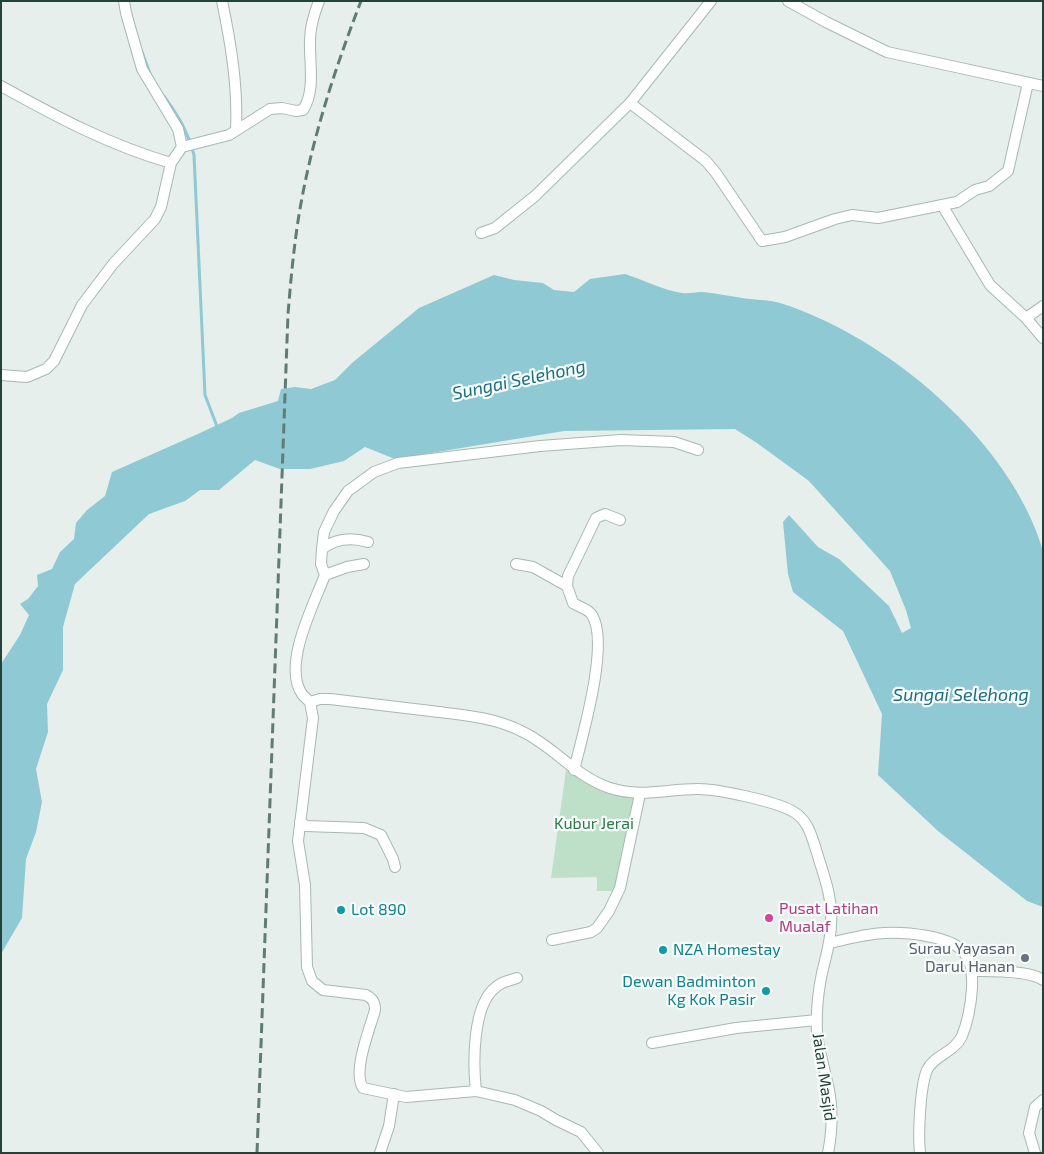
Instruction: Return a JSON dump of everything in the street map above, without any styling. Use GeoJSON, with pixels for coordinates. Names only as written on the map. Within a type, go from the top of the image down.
{"type":"FeatureCollection","features":[{"type":"Feature","properties":{"kind":"street"},"geometry":{"type":"LineString","coordinates":[[124,1],[142,68],[188,146]]}},
{"type":"Feature","properties":{"kind":"street"},"geometry":{"type":"LineString","coordinates":[[222,1],[231,44],[237,111],[236,130]]}},
{"type":"Feature","properties":{"kind":"street"},"geometry":{"type":"LineString","coordinates":[[1,374],[28,377],[46,369],[54,361],[82,305],[112,264],[155,219],[161,207],[171,163],[188,146],[229,135],[270,109],[303,110],[310,84],[312,19],[319,1]]}},
{"type":"Feature","properties":{"kind":"street"},"geometry":{"type":"LineString","coordinates":[[481,233],[495,228],[535,196],[630,103],[711,1]]}},
{"type":"Feature","properties":{"kind":"street"},"geometry":{"type":"LineString","coordinates":[[788,1],[887,52],[1043,86]]}},
{"type":"Feature","properties":{"kind":"street"},"geometry":{"type":"LineString","coordinates":[[630,103],[706,161],[716,172],[762,240],[785,237],[835,218],[852,215],[878,218],[956,202],[975,190],[989,186],[1008,171],[1028,83]]}},
{"type":"Feature","properties":{"kind":"street"},"geometry":{"type":"LineString","coordinates":[[1,86],[75,126],[136,153],[171,163]]}},
{"type":"Feature","properties":{"kind":"street"},"geometry":{"type":"LineString","coordinates":[[942,205],[990,284],[1026,318],[1043,338]]}},
{"type":"Feature","properties":{"kind":"street"},"geometry":{"type":"LineString","coordinates":[[1026,318],[1043,306]]}},
{"type":"Feature","properties":{"kind":"street"},"geometry":{"type":"LineString","coordinates":[[598,1153],[581,1132],[556,1120],[541,1110],[515,1100],[476,1091],[406,1097],[363,1088],[360,1083],[359,1071],[375,1010],[375,1003],[372,998],[366,995],[323,990],[315,984],[309,975],[307,967],[305,885],[298,842],[313,718],[310,702],[302,695],[298,685],[295,672],[296,656],[325,575],[321,564],[324,532],[334,511],[348,491],[374,472],[398,463],[540,446],[621,440],[674,442],[698,450]]}},
{"type":"Feature","properties":{"kind":"street"},"geometry":{"type":"LineString","coordinates":[[574,770],[592,694],[599,654],[592,613],[573,603],[568,586],[568,576],[596,518],[605,514],[620,520]]}},
{"type":"Feature","properties":{"kind":"street"},"geometry":{"type":"LineString","coordinates":[[322,549],[329,543],[344,539],[368,542]]}},
{"type":"Feature","properties":{"kind":"street"},"geometry":{"type":"LineString","coordinates":[[325,575],[347,567],[364,564]]}},
{"type":"Feature","properties":{"kind":"street"},"geometry":{"type":"LineString","coordinates":[[516,564],[533,567],[568,586]]}},
{"type":"Feature","properties":{"kind":"street","name":"Jalan Masjid"},"geometry":{"type":"LineString","coordinates":[[310,702],[330,699],[491,720],[524,732],[591,781],[611,788],[640,794],[684,790],[711,790],[779,806],[801,817],[812,837],[828,888],[832,922],[830,943],[822,975],[817,1020],[818,1046],[832,1112],[832,1136],[828,1153]]}},
{"type":"Feature","properties":{"kind":"street"},"geometry":{"type":"LineString","coordinates":[[552,940],[591,932],[597,928],[609,911],[620,888],[640,794]]}},
{"type":"Feature","properties":{"kind":"street"},"geometry":{"type":"LineString","coordinates":[[300,822],[306,826],[364,828],[381,834],[395,867]]}},
{"type":"Feature","properties":{"kind":"street"},"geometry":{"type":"LineString","coordinates":[[830,943],[857,936],[886,932],[906,932],[942,939],[956,944],[964,952],[973,971],[969,1012],[962,1036],[958,1044],[932,1063],[926,1072],[923,1087],[920,1153]]}},
{"type":"Feature","properties":{"kind":"street"},"geometry":{"type":"LineString","coordinates":[[973,971],[1033,975],[1043,980]]}},
{"type":"Feature","properties":{"kind":"street"},"geometry":{"type":"LineString","coordinates":[[476,1091],[474,1048],[476,1029],[485,1000],[496,986],[517,978]]}},
{"type":"Feature","properties":{"kind":"street"},"geometry":{"type":"LineString","coordinates":[[652,1043],[736,1028],[817,1020]]}},
{"type":"Feature","properties":{"kind":"street"},"geometry":{"type":"LineString","coordinates":[[380,1153],[389,1126],[394,1094]]}},
{"type":"Feature","properties":{"kind":"street"},"geometry":{"type":"LineString","coordinates":[[1035,1153],[1029,1133],[1035,1107],[1043,1100]]}},
{"type":"Feature","properties":{"kind":"green space","name":"Kubur Jerai"},"geometry":{"type":"Polygon","coordinates":[[[566,770],[592,786],[635,797],[615,891],[597,891],[597,877],[551,878],[566,770]]]}},
{"type":"Feature","properties":{"kind":"water","name":"Sungai Selehong"},"geometry":{"type":"Polygon","coordinates":[[[625,274],[676,292],[701,292],[780,303],[820,319],[861,340],[902,367],[940,399],[974,433],[1004,471],[1027,510],[1043,551],[1043,907],[1027,901],[938,831],[878,775],[882,714],[843,631],[793,592],[788,574],[783,522],[789,515],[818,547],[839,559],[889,606],[902,633],[911,628],[906,610],[890,571],[809,481],[735,429],[564,431],[395,459],[365,447],[344,461],[310,469],[280,469],[255,460],[219,490],[200,490],[185,501],[149,514],[75,584],[63,627],[63,670],[47,704],[48,732],[36,769],[42,802],[36,832],[26,859],[22,918],[1,954],[1,664],[20,635],[29,615],[20,604],[28,599],[38,586],[37,575],[52,569],[60,552],[74,539],[76,523],[87,510],[105,496],[112,472],[200,433],[239,413],[278,401],[281,389],[295,387],[311,389],[335,380],[352,363],[419,308],[494,275],[514,280],[543,283],[554,290],[574,292],[590,279],[625,274]]]}},
{"type":"Feature","properties":{"kind":"waterway"},"geometry":{"type":"LineString","coordinates":[[142,52],[151,76]]}},
{"type":"Feature","properties":{"kind":"waterway"},"geometry":{"type":"LineString","coordinates":[[164,96],[182,124],[194,155],[205,395],[218,429]]}},
{"type":"Feature","properties":{"kind":"railway"},"geometry":{"type":"LineString","coordinates":[[257,1153],[290,287],[299,212],[312,151],[339,60],[361,1]]}},
{"type":"Feature","properties":{"kind":"place","name":"Lot 890"},"geometry":{"type":"Point","coordinates":[341,910]}},
{"type":"Feature","properties":{"kind":"place","name":"Pusat Latihan Mualaf"},"geometry":{"type":"Point","coordinates":[769,918]}},
{"type":"Feature","properties":{"kind":"place","name":"NZA Homestay"},"geometry":{"type":"Point","coordinates":[663,950]}},
{"type":"Feature","properties":{"kind":"place","name":"Surau Yayasan Darul Hanan"},"geometry":{"type":"Point","coordinates":[1025,958]}},
{"type":"Feature","properties":{"kind":"place","name":"Dewan Badminton Kg Kok Pasir"},"geometry":{"type":"Point","coordinates":[766,991]}}]}
